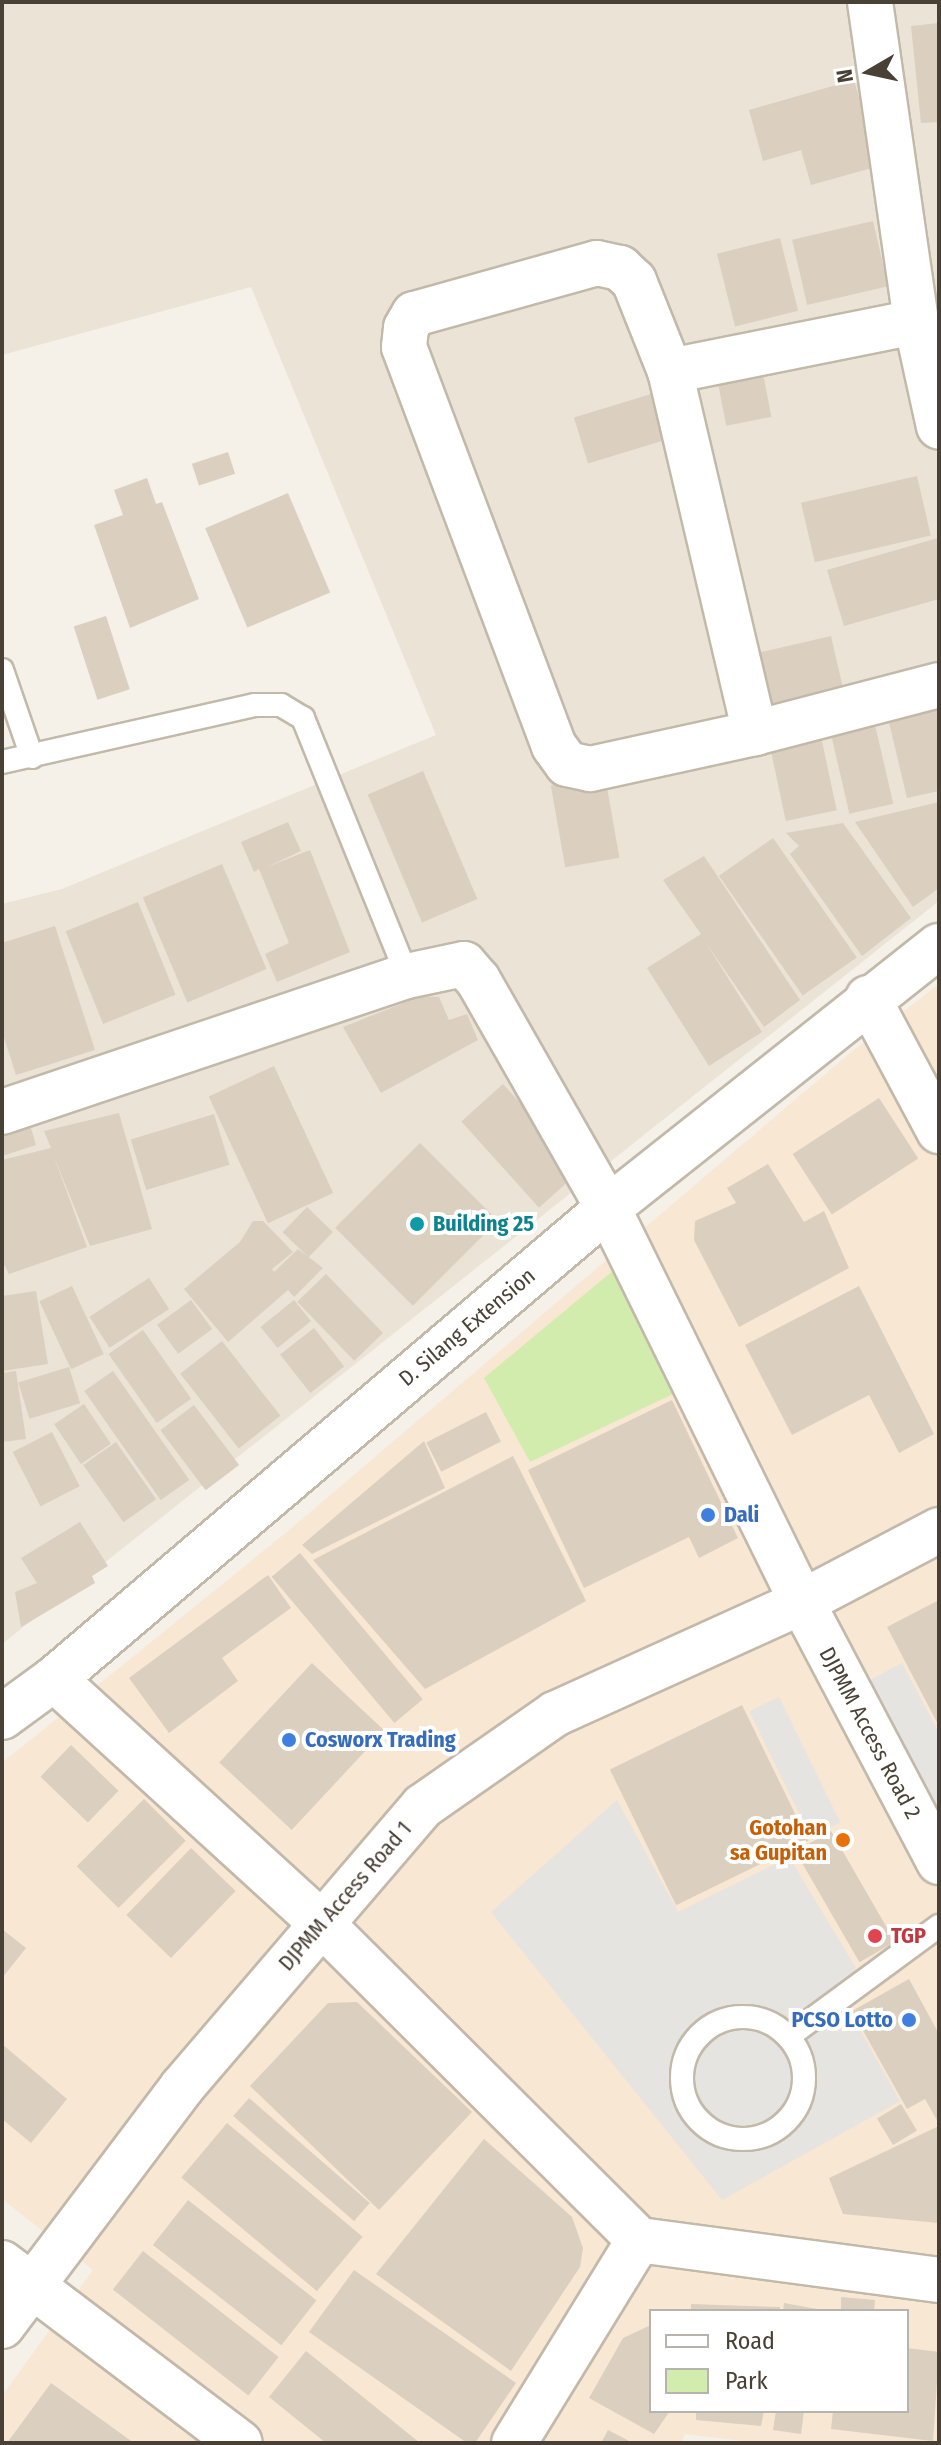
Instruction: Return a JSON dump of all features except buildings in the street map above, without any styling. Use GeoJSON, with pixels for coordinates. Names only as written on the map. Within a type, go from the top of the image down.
{"type":"FeatureCollection","features":[{"type":"Feature","properties":{"kind":"street"},"geometry":{"type":"LineString","coordinates":[[870,2],[916,322],[939,427]]}},
{"type":"Feature","properties":{"kind":"street"},"geometry":{"type":"LineString","coordinates":[[755,733],[670,371],[634,281],[620,268],[597,263],[414,314],[406,328],[404,347],[554,746],[567,764],[590,769],[755,733],[939,685]]}},
{"type":"Feature","properties":{"kind":"street"},"geometry":{"type":"LineString","coordinates":[[670,371],[916,322]]}},
{"type":"Feature","properties":{"kind":"street","name":"D. Silang Extension"},"geometry":{"type":"LineString","coordinates":[[2,1717],[54,1679],[608,1208],[868,998],[939,946]]}},
{"type":"Feature","properties":{"kind":"street","name":"DJPMM Access Road 2"},"geometry":{"type":"LineString","coordinates":[[2,1112],[407,976],[446,965],[464,964],[608,1208],[802,1602],[939,1862]]}},
{"type":"Feature","properties":{"kind":"street"},"geometry":{"type":"LineString","coordinates":[[868,998],[939,1131]]}},
{"type":"Feature","properties":{"kind":"street","name":"DJPMM Access Road 1"},"geometry":{"type":"LineString","coordinates":[[2,2326],[18,2274],[423,1806],[555,1714],[802,1602],[939,1530]]}},
{"type":"Feature","properties":{"kind":"street"},"geometry":{"type":"LineString","coordinates":[[54,1679],[320,1922],[639,2240],[939,2280]]}},
{"type":"Feature","properties":{"kind":"street"},"geometry":{"type":"LineString","coordinates":[[514,2443],[639,2240]]}},
{"type":"Feature","properties":{"kind":"street"},"geometry":{"type":"LineString","coordinates":[[18,2274],[240,2443]]}},
{"type":"Feature","properties":{"kind":"lane"},"geometry":{"type":"LineString","coordinates":[[2,670],[32,757]]}},
{"type":"Feature","properties":{"kind":"lane"},"geometry":{"type":"LineString","coordinates":[[2,762],[255,705],[281,705],[303,718],[407,976]]}},
{"type":"Feature","properties":{"kind":"lane"},"geometry":{"type":"LineString","coordinates":[[789,2036],[939,1926]]}},
{"type":"Feature","properties":{"kind":"lane"},"geometry":{"type":"LineString","coordinates":[[725,2018],[760,2018],[789,2036],[805,2075],[795,2115],[761,2139],[720,2137],[688,2110],[681,2068],[695,2037],[725,2018]]}},
{"type":"Feature","properties":{"kind":"shaded area"},"geometry":{"type":"Polygon","coordinates":[[[2,2],[939,2],[939,901],[2,1644],[2,904],[62,889],[436,735],[251,287],[2,355],[2,2]]]}},
{"type":"Feature","properties":{"kind":"shaded area"},"geometry":{"type":"Polygon","coordinates":[[[939,984],[939,2443],[759,2443],[685,2434],[681,2443],[2,2443],[2,2396],[93,2270],[2,2199],[2,1763],[288,1531],[850,1053],[939,984]]]}},
{"type":"Feature","properties":{"kind":"shaded area"},"geometry":{"type":"Polygon","coordinates":[[[902,1663],[939,1733],[939,1810],[870,1680],[902,1663]]]}},
{"type":"Feature","properties":{"kind":"shaded area"},"geometry":{"type":"Polygon","coordinates":[[[779,1697],[840,1823],[811,1837],[749,1711],[779,1697]]]}},
{"type":"Feature","properties":{"kind":"shaded area"},"geometry":{"type":"Polygon","coordinates":[[[617,1800],[678,1912],[789,1857],[871,1993],[848,2009],[900,2101],[722,2200],[491,1912],[617,1800]]]}},
{"type":"Feature","properties":{"kind":"green space"},"geometry":{"type":"Polygon","coordinates":[[[615,1269],[673,1394],[530,1462],[484,1378],[615,1269]]]}},
{"type":"Feature","properties":{"kind":"place","name":"Building 25"},"geometry":{"type":"Point","coordinates":[417,1224]}},
{"type":"Feature","properties":{"kind":"place","name":"Dali"},"geometry":{"type":"Point","coordinates":[708,1515]}},
{"type":"Feature","properties":{"kind":"place","name":"Cosworx Trading"},"geometry":{"type":"Point","coordinates":[289,1740]}},
{"type":"Feature","properties":{"kind":"place","name":"Gotohan sa Gupitan"},"geometry":{"type":"Point","coordinates":[843,1840]}},
{"type":"Feature","properties":{"kind":"place","name":"TGP"},"geometry":{"type":"Point","coordinates":[875,1936]}},
{"type":"Feature","properties":{"kind":"place","name":"PCSO Lotto"},"geometry":{"type":"Point","coordinates":[909,2020]}}]}
